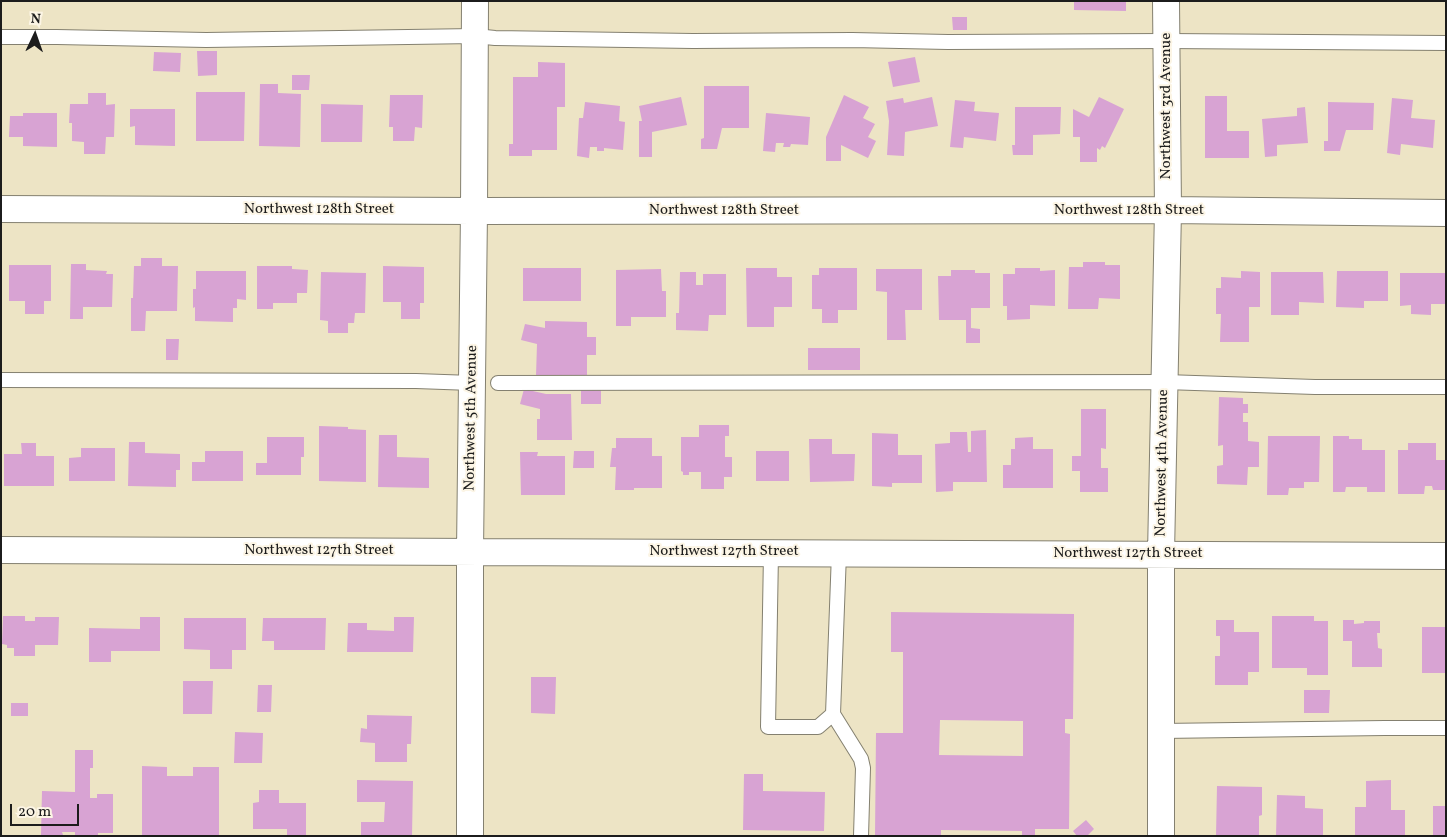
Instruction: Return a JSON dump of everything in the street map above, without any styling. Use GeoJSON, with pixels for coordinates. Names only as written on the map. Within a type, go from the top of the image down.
{"type":"FeatureCollection","features":[{"type":"Feature","properties":{"kind":"street","name":"Northwest 5th Avenue"},"geometry":{"type":"LineString","coordinates":[[470,836],[470,551],[475,1]]}},
{"type":"Feature","properties":{"kind":"street","name":"Northwest 3rd Avenue"},"geometry":{"type":"LineString","coordinates":[[1166,1],[1168,210]]}},
{"type":"Feature","properties":{"kind":"street","name":"Northwest 128th Street"},"geometry":{"type":"LineString","coordinates":[[1,209],[474,211],[1168,210],[1446,213]]}},
{"type":"Feature","properties":{"kind":"street","name":"Northwest 4th Avenue"},"geometry":{"type":"LineString","coordinates":[[1161,836],[1161,554],[1168,210]]}},
{"type":"Feature","properties":{"kind":"street","name":"Northwest 127th Street"},"geometry":{"type":"LineString","coordinates":[[1,550],[1446,556]]}},
{"type":"Feature","properties":{"kind":"lane"},"geometry":{"type":"LineString","coordinates":[[1,37],[206,40],[475,36],[495,38],[693,41],[1446,43]]}},
{"type":"Feature","properties":{"kind":"lane"},"geometry":{"type":"LineString","coordinates":[[1,380],[416,381],[472,383]]}},
{"type":"Feature","properties":{"kind":"lane"},"geometry":{"type":"LineString","coordinates":[[498,383],[1165,382],[1315,387],[1446,386]]}},
{"type":"Feature","properties":{"kind":"lane"},"geometry":{"type":"LineString","coordinates":[[771,553],[768,727],[818,727],[833,714]]}},
{"type":"Feature","properties":{"kind":"lane"},"geometry":{"type":"LineString","coordinates":[[839,553],[833,714],[861,759],[863,768],[861,836]]}},
{"type":"Feature","properties":{"kind":"lane"},"geometry":{"type":"LineString","coordinates":[[1161,731],[1446,728]]}},
{"type":"Feature","properties":{"kind":"building"},"geometry":{"type":"Polygon","coordinates":[[[1074,1],[1126,1],[1126,11],[1074,10],[1074,1]]]}},
{"type":"Feature","properties":{"kind":"building"},"geometry":{"type":"Polygon","coordinates":[[[952,17],[967,17],[967,30],[953,30],[952,17]]]}},
{"type":"Feature","properties":{"kind":"building"},"geometry":{"type":"Polygon","coordinates":[[[197,51],[217,51],[217,75],[198,76],[197,51]]]}},
{"type":"Feature","properties":{"kind":"building"},"geometry":{"type":"Polygon","coordinates":[[[154,52],[181,53],[180,72],[153,71],[154,52]]]}},
{"type":"Feature","properties":{"kind":"building"},"geometry":{"type":"Polygon","coordinates":[[[915,57],[920,82],[893,87],[888,62],[915,57]]]}},
{"type":"Feature","properties":{"kind":"building"},"geometry":{"type":"Polygon","coordinates":[[[538,62],[565,63],[565,107],[557,107],[557,150],[532,150],[532,156],[509,156],[509,144],[513,144],[513,77],[538,77],[538,62]]]}},
{"type":"Feature","properties":{"kind":"building"},"geometry":{"type":"Polygon","coordinates":[[[292,75],[310,75],[309,90],[292,90],[292,75]]]}},
{"type":"Feature","properties":{"kind":"building"},"geometry":{"type":"Polygon","coordinates":[[[260,84],[278,84],[278,93],[301,94],[300,147],[259,146],[260,84]]]}},
{"type":"Feature","properties":{"kind":"building"},"geometry":{"type":"Polygon","coordinates":[[[704,86],[749,86],[749,128],[722,128],[717,149],[701,149],[701,139],[704,138],[704,86]]]}},
{"type":"Feature","properties":{"kind":"building"},"geometry":{"type":"Polygon","coordinates":[[[196,92],[245,92],[244,141],[196,141],[196,92]]]}},
{"type":"Feature","properties":{"kind":"building"},"geometry":{"type":"Polygon","coordinates":[[[88,93],[106,93],[106,105],[115,104],[114,137],[106,137],[105,154],[84,154],[84,142],[72,141],[72,123],[69,123],[70,104],[88,104],[88,93]]]}},
{"type":"Feature","properties":{"kind":"building"},"geometry":{"type":"Polygon","coordinates":[[[390,95],[423,95],[422,128],[415,127],[414,141],[393,141],[393,127],[389,127],[390,95]]]}},
{"type":"Feature","properties":{"kind":"building"},"geometry":{"type":"Polygon","coordinates":[[[844,95],[869,107],[863,118],[875,124],[868,137],[876,141],[868,158],[841,145],[841,161],[826,161],[826,137],[844,95]]]}},
{"type":"Feature","properties":{"kind":"building"},"geometry":{"type":"Polygon","coordinates":[[[1205,96],[1227,96],[1227,131],[1249,131],[1249,158],[1205,158],[1205,96]]]}},
{"type":"Feature","properties":{"kind":"building"},"geometry":{"type":"Polygon","coordinates":[[[681,97],[687,125],[652,132],[652,157],[639,157],[639,121],[642,121],[639,106],[681,97]]]}},
{"type":"Feature","properties":{"kind":"building"},"geometry":{"type":"Polygon","coordinates":[[[932,97],[938,126],[905,132],[904,156],[887,155],[889,121],[886,101],[903,98],[904,103],[932,97]]]}},
{"type":"Feature","properties":{"kind":"building"},"geometry":{"type":"Polygon","coordinates":[[[1099,97],[1124,109],[1105,148],[1102,146],[1100,150],[1097,148],[1097,162],[1080,162],[1080,137],[1073,137],[1073,109],[1089,117],[1099,97]]]}},
{"type":"Feature","properties":{"kind":"building"},"geometry":{"type":"Polygon","coordinates":[[[1392,98],[1413,100],[1411,118],[1435,120],[1433,148],[1401,144],[1400,155],[1387,153],[1392,98]]]}},
{"type":"Feature","properties":{"kind":"building"},"geometry":{"type":"Polygon","coordinates":[[[955,100],[975,102],[974,111],[999,113],[996,141],[964,137],[963,148],[950,147],[955,100]]]}},
{"type":"Feature","properties":{"kind":"building"},"geometry":{"type":"Polygon","coordinates":[[[585,102],[620,106],[619,121],[625,122],[623,150],[604,148],[604,151],[597,151],[597,147],[590,147],[589,158],[577,156],[579,118],[583,118],[585,102]]]}},
{"type":"Feature","properties":{"kind":"building"},"geometry":{"type":"Polygon","coordinates":[[[1328,102],[1374,103],[1373,130],[1346,130],[1340,151],[1324,151],[1324,141],[1328,141],[1328,102]]]}},
{"type":"Feature","properties":{"kind":"building"},"geometry":{"type":"Polygon","coordinates":[[[321,104],[363,105],[362,142],[321,142],[321,104]]]}},
{"type":"Feature","properties":{"kind":"building"},"geometry":{"type":"Polygon","coordinates":[[[1015,107],[1061,107],[1060,134],[1033,135],[1033,155],[1013,155],[1012,145],[1015,145],[1015,107]]]}},
{"type":"Feature","properties":{"kind":"building"},"geometry":{"type":"Polygon","coordinates":[[[1305,107],[1308,143],[1277,145],[1277,156],[1265,157],[1262,119],[1297,116],[1297,108],[1305,107]]]}},
{"type":"Feature","properties":{"kind":"building"},"geometry":{"type":"Polygon","coordinates":[[[130,109],[175,109],[175,146],[135,145],[135,126],[130,127],[130,109]]]}},
{"type":"Feature","properties":{"kind":"building"},"geometry":{"type":"Polygon","coordinates":[[[23,113],[57,113],[57,147],[23,146],[23,137],[9,137],[10,116],[23,116],[23,113]]]}},
{"type":"Feature","properties":{"kind":"building"},"geometry":{"type":"Polygon","coordinates":[[[766,113],[810,117],[808,145],[791,144],[790,147],[783,147],[784,143],[776,143],[775,152],[763,151],[766,113]]]}},
{"type":"Feature","properties":{"kind":"building"},"geometry":{"type":"Polygon","coordinates":[[[141,258],[162,258],[162,266],[178,266],[177,311],[146,311],[145,331],[131,331],[131,298],[133,298],[134,266],[141,266],[141,258]]]}},
{"type":"Feature","properties":{"kind":"building"},"geometry":{"type":"Polygon","coordinates":[[[1083,262],[1105,262],[1105,265],[1120,265],[1120,299],[1099,298],[1098,309],[1068,309],[1069,267],[1083,267],[1083,262]]]}},
{"type":"Feature","properties":{"kind":"building"},"geometry":{"type":"Polygon","coordinates":[[[71,264],[86,264],[86,270],[107,271],[106,274],[113,274],[112,307],[83,307],[83,319],[70,319],[71,264]]]}},
{"type":"Feature","properties":{"kind":"building"},"geometry":{"type":"Polygon","coordinates":[[[9,265],[51,265],[51,301],[44,301],[44,314],[25,314],[25,301],[9,301],[9,265]]]}},
{"type":"Feature","properties":{"kind":"building"},"geometry":{"type":"Polygon","coordinates":[[[257,266],[292,266],[292,269],[308,270],[307,293],[297,293],[297,303],[273,303],[273,309],[257,309],[257,266]]]}},
{"type":"Feature","properties":{"kind":"building"},"geometry":{"type":"Polygon","coordinates":[[[383,266],[424,267],[424,303],[420,303],[420,319],[401,319],[401,302],[383,302],[383,266]]]}},
{"type":"Feature","properties":{"kind":"building"},"geometry":{"type":"Polygon","coordinates":[[[523,268],[581,268],[581,301],[523,301],[523,268]]]}},
{"type":"Feature","properties":{"kind":"building"},"geometry":{"type":"Polygon","coordinates":[[[746,268],[777,268],[777,277],[792,277],[792,307],[774,307],[774,327],[747,327],[746,268]]]}},
{"type":"Feature","properties":{"kind":"building"},"geometry":{"type":"Polygon","coordinates":[[[819,268],[857,268],[857,310],[838,310],[838,323],[822,323],[822,309],[812,309],[812,275],[819,275],[819,268]]]}},
{"type":"Feature","properties":{"kind":"building"},"geometry":{"type":"Polygon","coordinates":[[[1015,268],[1040,268],[1040,271],[1055,270],[1055,306],[1030,305],[1030,319],[1007,320],[1007,306],[1003,306],[1003,274],[1015,274],[1015,268]]]}},
{"type":"Feature","properties":{"kind":"building"},"geometry":{"type":"Polygon","coordinates":[[[661,269],[662,291],[666,291],[666,317],[631,317],[631,326],[616,326],[616,270],[661,269]]]}},
{"type":"Feature","properties":{"kind":"building"},"geometry":{"type":"Polygon","coordinates":[[[876,269],[922,269],[922,310],[905,310],[906,340],[887,340],[887,292],[876,291],[876,269]]]}},
{"type":"Feature","properties":{"kind":"building"},"geometry":{"type":"Polygon","coordinates":[[[951,270],[975,270],[975,273],[990,273],[990,308],[971,308],[971,328],[980,329],[980,343],[966,343],[966,320],[939,320],[938,276],[951,276],[951,270]]]}},
{"type":"Feature","properties":{"kind":"building"},"geometry":{"type":"Polygon","coordinates":[[[196,271],[246,271],[246,300],[237,299],[237,308],[233,308],[233,322],[195,321],[193,289],[196,289],[196,271]]]}},
{"type":"Feature","properties":{"kind":"building"},"geometry":{"type":"Polygon","coordinates":[[[1241,271],[1260,272],[1260,307],[1249,307],[1249,342],[1220,342],[1221,314],[1216,314],[1216,288],[1221,288],[1221,277],[1241,278],[1241,271]]]}},
{"type":"Feature","properties":{"kind":"building"},"geometry":{"type":"Polygon","coordinates":[[[1337,271],[1388,271],[1388,301],[1364,301],[1364,308],[1336,307],[1337,271]]]}},
{"type":"Feature","properties":{"kind":"building"},"geometry":{"type":"Polygon","coordinates":[[[321,272],[366,273],[365,313],[355,313],[354,323],[348,323],[348,333],[328,333],[328,321],[320,320],[321,272]]]}},
{"type":"Feature","properties":{"kind":"building"},"geometry":{"type":"Polygon","coordinates":[[[680,272],[696,272],[696,285],[703,285],[703,274],[726,274],[726,315],[709,315],[708,331],[676,330],[676,313],[679,313],[680,272]]]}},
{"type":"Feature","properties":{"kind":"building"},"geometry":{"type":"Polygon","coordinates":[[[1271,272],[1323,272],[1324,303],[1299,302],[1299,315],[1271,315],[1271,272]]]}},
{"type":"Feature","properties":{"kind":"building"},"geometry":{"type":"Polygon","coordinates":[[[1400,273],[1446,273],[1446,304],[1431,304],[1431,315],[1411,314],[1411,305],[1400,306],[1400,273]]]}},
{"type":"Feature","properties":{"kind":"building"},"geometry":{"type":"Polygon","coordinates":[[[545,321],[587,322],[587,337],[596,337],[596,355],[587,355],[587,376],[536,376],[537,344],[521,340],[525,324],[545,328],[545,321]]]}},
{"type":"Feature","properties":{"kind":"building"},"geometry":{"type":"Polygon","coordinates":[[[166,339],[179,339],[178,360],[166,360],[166,339]]]}},
{"type":"Feature","properties":{"kind":"building"},"geometry":{"type":"Polygon","coordinates":[[[808,348],[860,348],[860,370],[808,370],[808,348]]]}},
{"type":"Feature","properties":{"kind":"building"},"geometry":{"type":"Polygon","coordinates":[[[581,387],[601,387],[601,404],[581,404],[581,387]]]}},
{"type":"Feature","properties":{"kind":"building"},"geometry":{"type":"Polygon","coordinates":[[[524,389],[546,394],[571,394],[572,440],[537,440],[537,419],[540,419],[540,409],[520,404],[524,389]]]}},
{"type":"Feature","properties":{"kind":"building"},"geometry":{"type":"Polygon","coordinates":[[[1219,397],[1243,398],[1243,404],[1248,404],[1248,413],[1243,413],[1243,422],[1248,422],[1248,441],[1259,442],[1259,467],[1248,467],[1247,485],[1217,484],[1217,466],[1223,465],[1223,445],[1218,446],[1219,397]]]}},
{"type":"Feature","properties":{"kind":"building"},"geometry":{"type":"Polygon","coordinates":[[[1081,409],[1106,409],[1106,449],[1101,448],[1101,468],[1108,468],[1108,492],[1080,492],[1080,471],[1072,471],[1072,456],[1081,456],[1081,409]]]}},
{"type":"Feature","properties":{"kind":"building"},"geometry":{"type":"Polygon","coordinates":[[[699,425],[729,425],[729,436],[725,436],[725,457],[732,457],[732,477],[724,477],[724,489],[701,489],[701,472],[689,472],[689,475],[683,475],[681,471],[681,437],[699,437],[699,425]]]}},
{"type":"Feature","properties":{"kind":"building"},"geometry":{"type":"Polygon","coordinates":[[[319,426],[366,430],[366,482],[319,481],[319,426]]]}},
{"type":"Feature","properties":{"kind":"building"},"geometry":{"type":"Polygon","coordinates":[[[986,430],[987,482],[953,482],[953,491],[936,492],[935,444],[950,443],[950,432],[967,432],[968,452],[971,452],[971,431],[986,430]]]}},
{"type":"Feature","properties":{"kind":"building"},"geometry":{"type":"Polygon","coordinates":[[[872,433],[898,434],[898,455],[922,455],[922,483],[892,483],[892,487],[872,486],[872,433]]]}},
{"type":"Feature","properties":{"kind":"building"},"geometry":{"type":"Polygon","coordinates":[[[379,435],[397,435],[397,457],[429,458],[429,488],[378,487],[379,435]]]}},
{"type":"Feature","properties":{"kind":"building"},"geometry":{"type":"Polygon","coordinates":[[[1268,436],[1320,436],[1319,482],[1304,482],[1304,488],[1289,488],[1288,495],[1267,495],[1268,436]]]}},
{"type":"Feature","properties":{"kind":"building"},"geometry":{"type":"Polygon","coordinates":[[[1333,436],[1349,436],[1349,439],[1362,439],[1362,450],[1385,450],[1385,492],[1367,492],[1367,487],[1346,487],[1345,492],[1333,492],[1333,436]]]}},
{"type":"Feature","properties":{"kind":"building"},"geometry":{"type":"Polygon","coordinates":[[[267,437],[304,437],[304,457],[301,457],[301,475],[256,475],[256,463],[267,463],[267,437]]]}},
{"type":"Feature","properties":{"kind":"building"},"geometry":{"type":"Polygon","coordinates":[[[1033,437],[1033,449],[1053,449],[1053,488],[1003,488],[1003,465],[1011,465],[1011,449],[1015,449],[1015,438],[1033,437]]]}},
{"type":"Feature","properties":{"kind":"building"},"geometry":{"type":"Polygon","coordinates":[[[616,438],[652,438],[652,456],[662,456],[662,488],[615,490],[616,467],[610,467],[612,448],[616,448],[616,438]]]}},
{"type":"Feature","properties":{"kind":"building"},"geometry":{"type":"Polygon","coordinates":[[[809,439],[832,439],[832,454],[855,454],[854,481],[810,482],[809,439]]]}},
{"type":"Feature","properties":{"kind":"building"},"geometry":{"type":"Polygon","coordinates":[[[129,442],[145,442],[145,453],[180,454],[180,470],[176,470],[176,487],[128,486],[129,442]]]}},
{"type":"Feature","properties":{"kind":"building"},"geometry":{"type":"Polygon","coordinates":[[[21,443],[36,443],[36,456],[54,456],[54,486],[4,486],[4,454],[22,454],[21,443]]]}},
{"type":"Feature","properties":{"kind":"building"},"geometry":{"type":"Polygon","coordinates":[[[1408,443],[1436,443],[1436,460],[1446,460],[1446,490],[1433,490],[1432,486],[1425,486],[1424,494],[1398,494],[1398,450],[1408,450],[1408,443]]]}},
{"type":"Feature","properties":{"kind":"building"},"geometry":{"type":"Polygon","coordinates":[[[81,448],[115,448],[115,481],[69,481],[69,458],[81,457],[81,448]]]}},
{"type":"Feature","properties":{"kind":"building"},"geometry":{"type":"Polygon","coordinates":[[[205,451],[243,451],[243,481],[192,481],[192,462],[205,462],[205,451]]]}},
{"type":"Feature","properties":{"kind":"building"},"geometry":{"type":"Polygon","coordinates":[[[574,451],[594,451],[594,468],[573,468],[574,451]]]}},
{"type":"Feature","properties":{"kind":"building"},"geometry":{"type":"Polygon","coordinates":[[[756,451],[789,451],[789,481],[756,481],[756,451]]]}},
{"type":"Feature","properties":{"kind":"building"},"geometry":{"type":"Polygon","coordinates":[[[520,452],[538,452],[537,456],[565,456],[565,495],[521,495],[520,452]]]}},
{"type":"Feature","properties":{"kind":"building"},"geometry":{"type":"Polygon","coordinates":[[[891,612],[1074,614],[1073,719],[1065,719],[1065,733],[1070,734],[1069,829],[1035,829],[1035,836],[1022,836],[1022,831],[941,830],[941,836],[875,836],[876,733],[903,733],[903,652],[891,652],[891,612]],[[940,720],[939,755],[1023,756],[1023,721],[940,720]]]}},
{"type":"Feature","properties":{"kind":"building"},"geometry":{"type":"Polygon","coordinates":[[[3,616],[25,616],[25,621],[35,621],[35,617],[59,617],[58,645],[35,645],[35,656],[14,656],[14,648],[7,648],[7,645],[2,644],[3,616]]]}},
{"type":"Feature","properties":{"kind":"building"},"geometry":{"type":"Polygon","coordinates":[[[1272,616],[1314,616],[1314,621],[1328,621],[1328,675],[1307,675],[1307,668],[1272,668],[1272,616]]]}},
{"type":"Feature","properties":{"kind":"building"},"geometry":{"type":"Polygon","coordinates":[[[140,617],[160,617],[160,651],[111,651],[111,662],[89,662],[89,628],[140,629],[140,617]]]}},
{"type":"Feature","properties":{"kind":"building"},"geometry":{"type":"Polygon","coordinates":[[[394,617],[414,617],[413,652],[347,652],[348,623],[367,623],[367,630],[394,631],[394,617]]]}},
{"type":"Feature","properties":{"kind":"building"},"geometry":{"type":"Polygon","coordinates":[[[184,618],[246,618],[246,650],[232,650],[232,669],[210,669],[210,650],[184,649],[184,618]]]}},
{"type":"Feature","properties":{"kind":"building"},"geometry":{"type":"Polygon","coordinates":[[[263,618],[326,618],[325,650],[274,650],[274,641],[262,641],[263,618]]]}},
{"type":"Feature","properties":{"kind":"building"},"geometry":{"type":"Polygon","coordinates":[[[1216,620],[1234,620],[1234,632],[1259,632],[1259,672],[1248,672],[1248,685],[1215,685],[1215,656],[1220,656],[1220,636],[1216,636],[1216,620]]]}},
{"type":"Feature","properties":{"kind":"building"},"geometry":{"type":"Polygon","coordinates":[[[1343,620],[1354,620],[1354,624],[1364,623],[1364,621],[1380,621],[1380,633],[1377,633],[1378,648],[1382,649],[1382,667],[1352,667],[1352,641],[1343,641],[1343,620]]]}},
{"type":"Feature","properties":{"kind":"building"},"geometry":{"type":"Polygon","coordinates":[[[1422,627],[1446,627],[1446,673],[1422,673],[1422,627]]]}},
{"type":"Feature","properties":{"kind":"building"},"geometry":{"type":"Polygon","coordinates":[[[531,677],[556,677],[555,714],[531,713],[531,677]]]}},
{"type":"Feature","properties":{"kind":"building"},"geometry":{"type":"Polygon","coordinates":[[[183,681],[213,681],[212,714],[183,714],[183,681]]]}},
{"type":"Feature","properties":{"kind":"building"},"geometry":{"type":"Polygon","coordinates":[[[258,685],[272,685],[271,712],[257,712],[258,685]]]}},
{"type":"Feature","properties":{"kind":"building"},"geometry":{"type":"Polygon","coordinates":[[[1304,690],[1330,690],[1329,713],[1304,713],[1304,690]]]}},
{"type":"Feature","properties":{"kind":"building"},"geometry":{"type":"Polygon","coordinates":[[[11,703],[28,703],[28,716],[11,716],[11,703]]]}},
{"type":"Feature","properties":{"kind":"building"},"geometry":{"type":"Polygon","coordinates":[[[367,715],[412,716],[411,744],[407,744],[407,762],[375,762],[375,743],[360,742],[361,728],[367,729],[367,715]]]}},
{"type":"Feature","properties":{"kind":"building"},"geometry":{"type":"Polygon","coordinates":[[[235,732],[263,733],[262,763],[234,763],[235,732]]]}},
{"type":"Feature","properties":{"kind":"building"},"geometry":{"type":"Polygon","coordinates":[[[75,750],[93,750],[93,768],[90,768],[90,798],[97,798],[97,794],[113,794],[113,833],[98,833],[98,836],[75,836],[75,832],[62,832],[63,835],[41,835],[42,791],[75,792],[75,750]]]}},
{"type":"Feature","properties":{"kind":"building"},"geometry":{"type":"Polygon","coordinates":[[[142,766],[167,767],[167,776],[193,776],[193,767],[219,767],[219,836],[142,836],[142,766]]]}},
{"type":"Feature","properties":{"kind":"building"},"geometry":{"type":"Polygon","coordinates":[[[744,774],[763,774],[763,791],[825,792],[824,831],[743,830],[744,774]]]}},
{"type":"Feature","properties":{"kind":"building"},"geometry":{"type":"Polygon","coordinates":[[[357,780],[413,781],[412,836],[361,836],[361,822],[384,822],[385,802],[357,802],[357,780]]]}},
{"type":"Feature","properties":{"kind":"building"},"geometry":{"type":"Polygon","coordinates":[[[1391,780],[1391,810],[1405,810],[1405,836],[1355,836],[1355,807],[1366,807],[1366,781],[1391,780]]]}},
{"type":"Feature","properties":{"kind":"building"},"geometry":{"type":"Polygon","coordinates":[[[1217,786],[1262,787],[1262,815],[1259,816],[1259,836],[1216,836],[1217,786]]]}},
{"type":"Feature","properties":{"kind":"building"},"geometry":{"type":"Polygon","coordinates":[[[259,790],[279,790],[279,803],[306,803],[306,835],[287,835],[287,829],[253,829],[253,803],[259,802],[259,790]]]}},
{"type":"Feature","properties":{"kind":"building"},"geometry":{"type":"Polygon","coordinates":[[[1277,795],[1305,796],[1305,808],[1323,809],[1323,836],[1276,836],[1277,795]]]}},
{"type":"Feature","properties":{"kind":"building"},"geometry":{"type":"Polygon","coordinates":[[[1433,806],[1446,806],[1446,836],[1433,836],[1433,806]]]}},
{"type":"Feature","properties":{"kind":"building"},"geometry":{"type":"Polygon","coordinates":[[[1086,820],[1094,829],[1087,836],[1077,836],[1073,831],[1086,820]]]}}]}
